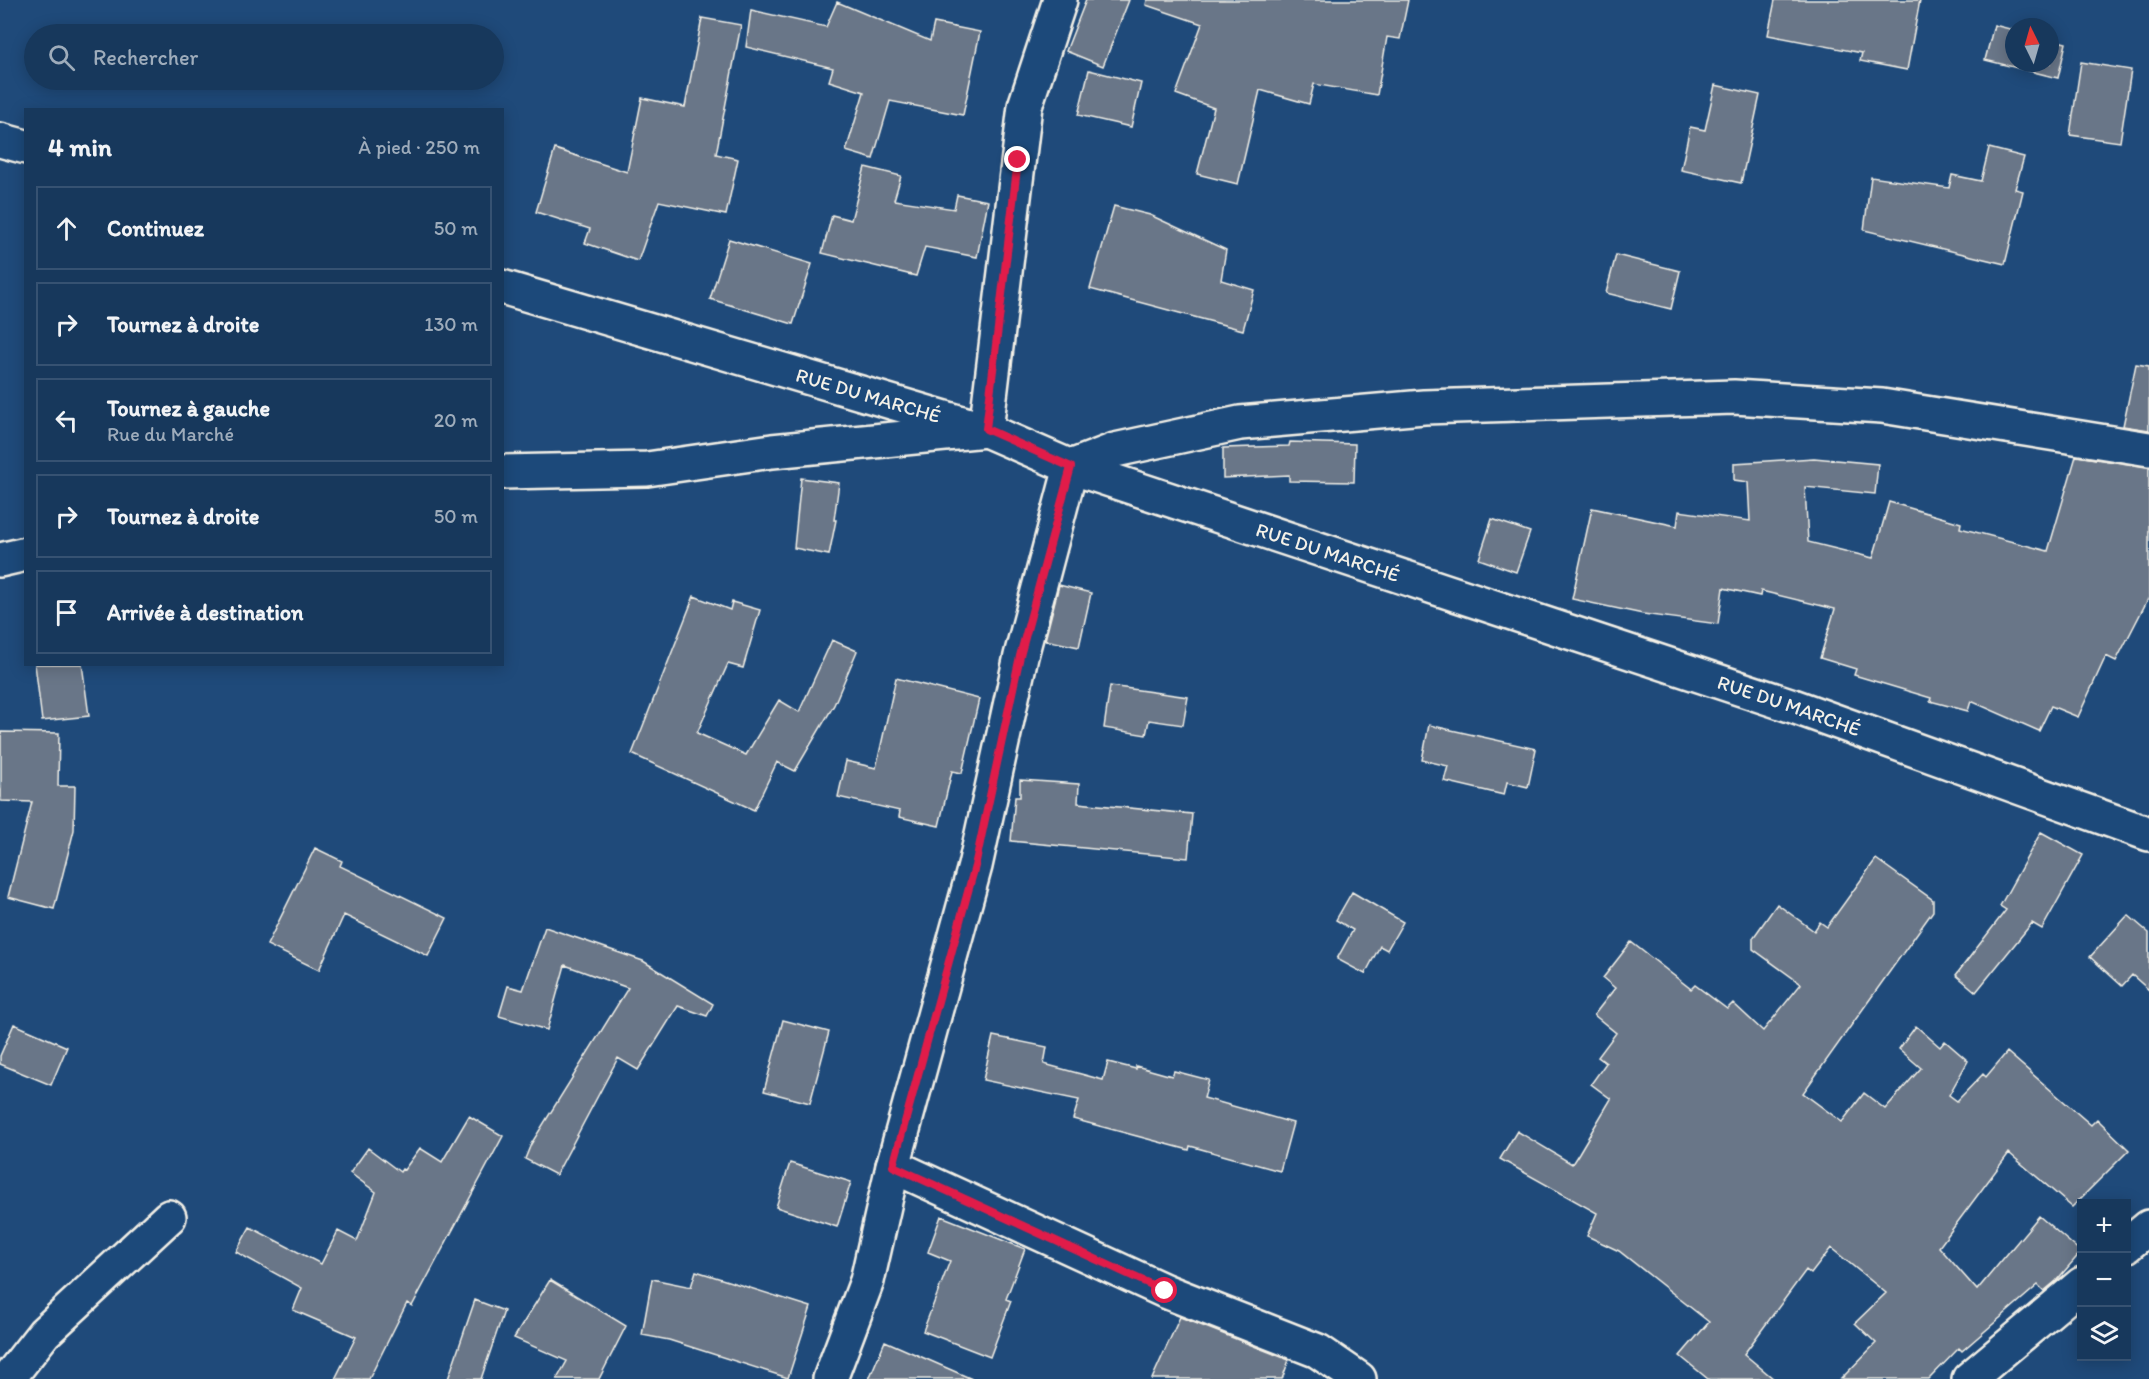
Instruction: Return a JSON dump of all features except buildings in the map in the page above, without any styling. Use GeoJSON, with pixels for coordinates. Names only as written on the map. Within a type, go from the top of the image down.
{"type":"FeatureCollection","features":[{"type":"Feature","properties":{"kind":"street"},"geometry":{"type":"LineString","coordinates":[[504,472],[646,469],[772,451],[986,429],[1025,106],[1060,0]]}},
{"type":"Feature","properties":{"kind":"street"},"geometry":{"type":"LineString","coordinates":[[0,140],[24,146]]}},
{"type":"Feature","properties":{"kind":"street","name":"RUE DU MARCHÉ"},"geometry":{"type":"LineString","coordinates":[[504,288],[986,429],[1071,467],[1793,706],[2149,834]]}},
{"type":"Feature","properties":{"kind":"street"},"geometry":{"type":"LineString","coordinates":[[830,1379],[867,1281],[893,1166],[975,866],[1020,656],[1071,467],[1115,450],[1240,423],[1424,407],[1734,397],[1882,406],[2149,449]]}},
{"type":"Feature","properties":{"kind":"street"},"geometry":{"type":"LineString","coordinates":[[0,560],[24,554]]}},
{"type":"Feature","properties":{"kind":"street"},"geometry":{"type":"LineString","coordinates":[[893,1166],[1165,1291],[1318,1352],[1359,1379]]}},
{"type":"Feature","properties":{"kind":"street"},"geometry":{"type":"LineString","coordinates":[[8,1379],[44,1333],[169,1216]]}},
{"type":"Feature","properties":{"kind":"street"},"geometry":{"type":"LineString","coordinates":[[2131,1243],[2149,1227]]}},
{"type":"Feature","properties":{"kind":"street"},"geometry":{"type":"LineString","coordinates":[[1969,1379],[2077,1288]]}},
{"type":"Feature","properties":{"kind":"route"},"geometry":{"type":"LineString","coordinates":[[1018,160],[986,429],[1071,467],[1020,656],[975,866],[893,1166],[1165,1291]]}}]}
